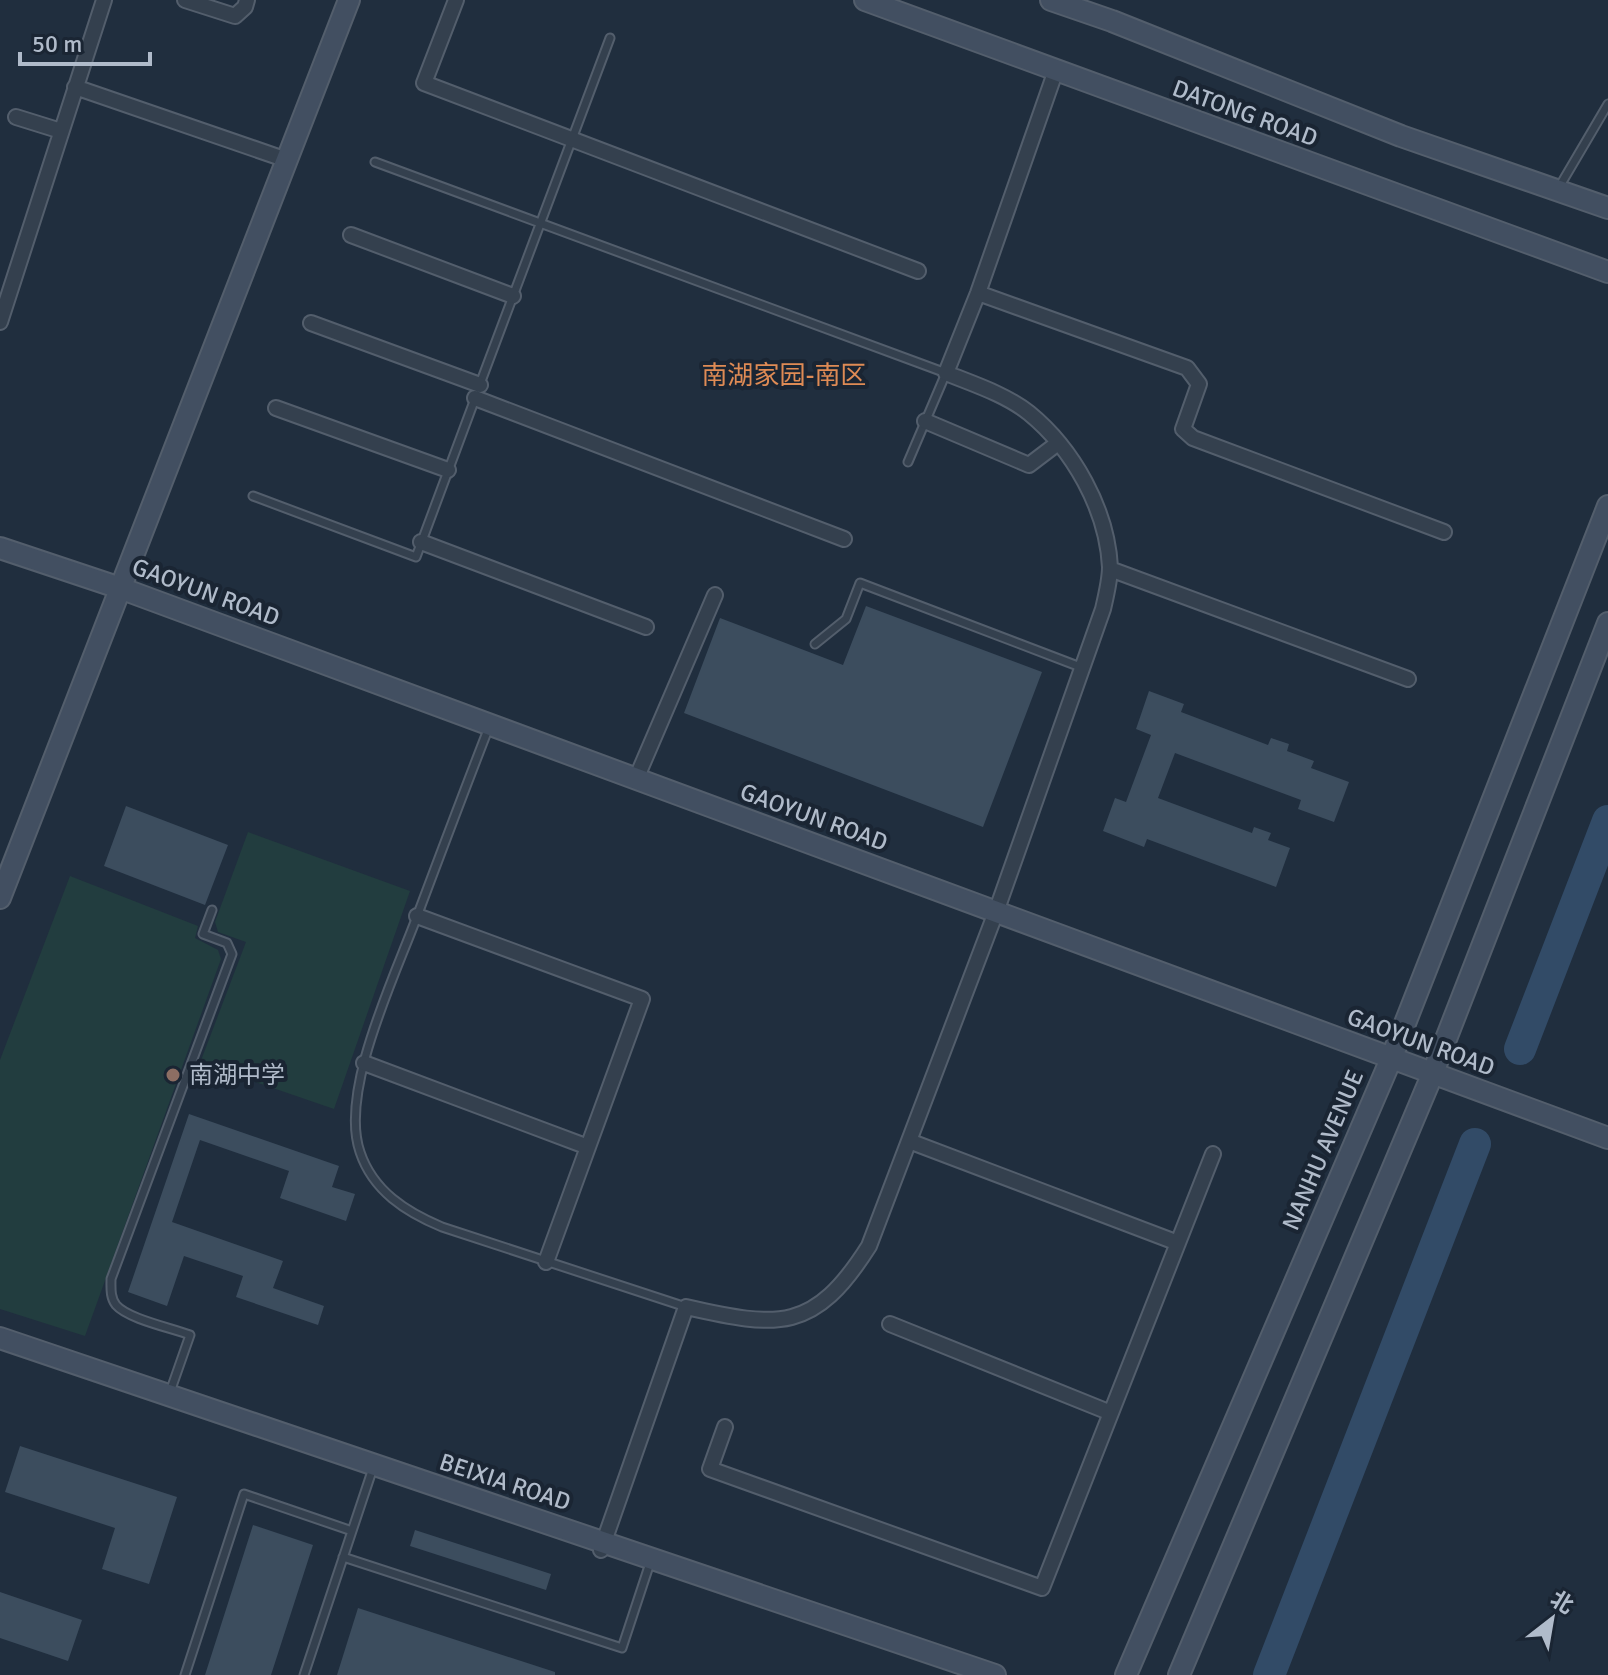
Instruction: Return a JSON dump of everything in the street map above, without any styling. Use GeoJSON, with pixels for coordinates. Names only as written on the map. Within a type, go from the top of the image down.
{"type":"FeatureCollection","features":[{"type":"Feature","properties":{"kind":"main road"},"geometry":{"type":"LineString","coordinates":[[281,158],[336,0]]}},
{"type":"Feature","properties":{"kind":"main road"},"geometry":{"type":"LineString","coordinates":[[0,873],[281,158],[349,0]]}},
{"type":"Feature","properties":{"kind":"main road","name":"DATONG ROAD"},"geometry":{"type":"LineString","coordinates":[[865,0],[1608,272]]}},
{"type":"Feature","properties":{"kind":"main road","name":"DATONG ROAD"},"geometry":{"type":"LineString","coordinates":[[1051,0],[1112,21],[1401,136],[1608,208]]}},
{"type":"Feature","properties":{"kind":"main road","name":"NANHU AVENUE"},"geometry":{"type":"LineString","coordinates":[[1126,1675],[1389,1061],[1608,506]]}},
{"type":"Feature","properties":{"kind":"main road","name":"GAOYUN ROAD"},"geometry":{"type":"LineString","coordinates":[[0,548],[995,914]]}},
{"type":"Feature","properties":{"kind":"main road","name":"GAOYUN ROAD"},"geometry":{"type":"LineString","coordinates":[[0,556],[113,590]]}},
{"type":"Feature","properties":{"kind":"main road"},"geometry":{"type":"LineString","coordinates":[[0,898],[113,590]]}},
{"type":"Feature","properties":{"kind":"main road"},"geometry":{"type":"LineString","coordinates":[[1179,1675],[1431,1077],[1608,623]]}},
{"type":"Feature","properties":{"kind":"main road","name":"GAOYUN ROAD"},"geometry":{"type":"LineString","coordinates":[[489,728],[636,779],[1608,1144]]}},
{"type":"Feature","properties":{"kind":"main road","name":"GAOYUN ROAD"},"geometry":{"type":"LineString","coordinates":[[1431,1077],[1608,1138]]}},
{"type":"Feature","properties":{"kind":"main road","name":"BEIXIA ROAD"},"geometry":{"type":"LineString","coordinates":[[0,1338],[371,1474],[603,1547],[649,1566],[974,1675]]}},
{"type":"Feature","properties":{"kind":"main road","name":"BEIXIA ROAD"},"geometry":{"type":"LineString","coordinates":[[0,1345],[995,1675]]}},
{"type":"Feature","properties":{"kind":"street"},"geometry":{"type":"LineString","coordinates":[[0,322],[104,0]]}},
{"type":"Feature","properties":{"kind":"street"},"geometry":{"type":"LineString","coordinates":[[185,0],[235,16],[245,7],[247,0]]}},
{"type":"Feature","properties":{"kind":"street"},"geometry":{"type":"LineString","coordinates":[[456,0],[424,83],[918,271]]}},
{"type":"Feature","properties":{"kind":"street"},"geometry":{"type":"LineString","coordinates":[[603,1547],[686,1307],[735,1318],[770,1321],[802,1316],[828,1298],[853,1272],[869,1246],[995,914],[1103,609],[1110,569],[1104,527],[1086,483],[1058,443],[1028,412],[995,393],[946,373],[978,293],[1056,70]]}},
{"type":"Feature","properties":{"kind":"street"},"geometry":{"type":"LineString","coordinates":[[75,87],[281,158]]}},
{"type":"Feature","properties":{"kind":"street"},"geometry":{"type":"LineString","coordinates":[[16,117],[61,131]]}},
{"type":"Feature","properties":{"kind":"street"},"geometry":{"type":"LineString","coordinates":[[351,235],[513,296]]}},
{"type":"Feature","properties":{"kind":"street"},"geometry":{"type":"LineString","coordinates":[[978,293],[1187,368],[1199,384],[1183,429],[1193,438],[1444,532]]}},
{"type":"Feature","properties":{"kind":"street"},"geometry":{"type":"LineString","coordinates":[[311,323],[844,539]]}},
{"type":"Feature","properties":{"kind":"street"},"geometry":{"type":"LineString","coordinates":[[276,408],[448,470]]}},
{"type":"Feature","properties":{"kind":"street"},"geometry":{"type":"LineString","coordinates":[[925,421],[1029,465],[1058,443]]}},
{"type":"Feature","properties":{"kind":"street"},"geometry":{"type":"LineString","coordinates":[[421,542],[646,627]]}},
{"type":"Feature","properties":{"kind":"street"},"geometry":{"type":"LineString","coordinates":[[1110,569],[1408,679]]}},
{"type":"Feature","properties":{"kind":"street"},"geometry":{"type":"LineString","coordinates":[[636,779],[715,595]]}},
{"type":"Feature","properties":{"kind":"street"},"geometry":{"type":"LineString","coordinates":[[417,916],[642,999],[546,1262]]}},
{"type":"Feature","properties":{"kind":"street"},"geometry":{"type":"LineString","coordinates":[[364,1063],[588,1147]]}},
{"type":"Feature","properties":{"kind":"street"},"geometry":{"type":"LineString","coordinates":[[909,1141],[1178,1243]]}},
{"type":"Feature","properties":{"kind":"street"},"geometry":{"type":"LineString","coordinates":[[725,1427],[710,1469],[1042,1588],[1213,1154]]}},
{"type":"Feature","properties":{"kind":"street"},"geometry":{"type":"LineString","coordinates":[[890,1324],[1111,1413]]}},
{"type":"Feature","properties":{"kind":"lane"},"geometry":{"type":"LineString","coordinates":[[253,496],[416,557],[610,38]]}},
{"type":"Feature","properties":{"kind":"lane"},"geometry":{"type":"LineString","coordinates":[[1557,191],[1608,104]]}},
{"type":"Feature","properties":{"kind":"lane"},"geometry":{"type":"LineString","coordinates":[[375,162],[946,373],[908,462]]}},
{"type":"Feature","properties":{"kind":"lane"},"geometry":{"type":"LineString","coordinates":[[815,644],[846,619],[860,583],[1083,668]]}},
{"type":"Feature","properties":{"kind":"lane"},"geometry":{"type":"LineString","coordinates":[[489,728],[364,1063],[355,1119],[359,1150],[370,1175],[390,1198],[416,1216],[686,1307]]}},
{"type":"Feature","properties":{"kind":"lane"},"geometry":{"type":"LineString","coordinates":[[168,1400],[190,1335],[127,1313],[115,1304],[111,1279],[232,954],[227,943],[203,934],[212,910]]}},
{"type":"Feature","properties":{"kind":"lane"},"geometry":{"type":"LineString","coordinates":[[304,1675],[371,1474]]}},
{"type":"Feature","properties":{"kind":"lane"},"geometry":{"type":"LineString","coordinates":[[185,1675],[244,1494],[352,1531]]}},
{"type":"Feature","properties":{"kind":"lane"},"geometry":{"type":"LineString","coordinates":[[343,1557],[622,1648],[649,1566]]}},
{"type":"Feature","properties":{"kind":"green space"},"geometry":{"type":"Polygon","coordinates":[[[248,832],[410,891],[334,1109],[200,1063],[246,942],[218,932],[215,922],[248,832]]]}},
{"type":"Feature","properties":{"kind":"green space"},"geometry":{"type":"Polygon","coordinates":[[[70,876],[198,926],[195,938],[218,950],[221,959],[85,1336],[0,1309],[0,1060],[70,876]]]}},
{"type":"Feature","properties":{"kind":"building"},"geometry":{"type":"Polygon","coordinates":[[[866,606],[1042,672],[983,827],[684,713],[720,618],[843,665],[866,606]]]}},
{"type":"Feature","properties":{"kind":"building"},"geometry":{"type":"Polygon","coordinates":[[[1149,691],[1184,704],[1181,712],[1268,745],[1271,738],[1289,744],[1287,751],[1314,761],[1311,768],[1349,782],[1334,822],[1298,809],[1301,800],[1175,753],[1158,798],[1252,833],[1254,827],[1271,833],[1268,840],[1290,848],[1276,887],[1147,839],[1144,847],[1103,831],[1115,798],[1126,802],[1151,735],[1136,729],[1149,691]]]}},
{"type":"Feature","properties":{"kind":"building"},"geometry":{"type":"Polygon","coordinates":[[[126,806],[228,845],[205,905],[104,866],[126,806]]]}},
{"type":"Feature","properties":{"kind":"building"},"geometry":{"type":"Polygon","coordinates":[[[189,1114],[339,1166],[332,1187],[355,1194],[346,1221],[280,1198],[289,1171],[200,1140],[172,1222],[283,1261],[273,1288],[324,1306],[318,1325],[236,1297],[243,1276],[184,1256],[167,1306],[128,1292],[189,1114]]]}},
{"type":"Feature","properties":{"kind":"building"},"geometry":{"type":"Polygon","coordinates":[[[20,1446],[177,1497],[149,1584],[102,1569],[115,1528],[5,1492],[20,1446]]]}},
{"type":"Feature","properties":{"kind":"building"},"geometry":{"type":"Polygon","coordinates":[[[253,1525],[313,1545],[271,1675],[205,1675],[253,1525]]]}},
{"type":"Feature","properties":{"kind":"building"},"geometry":{"type":"Polygon","coordinates":[[[415,1530],[551,1574],[546,1590],[410,1546],[415,1530]]]}},
{"type":"Feature","properties":{"kind":"building"},"geometry":{"type":"Polygon","coordinates":[[[0,1592],[82,1620],[68,1661],[0,1638],[0,1592]]]}},
{"type":"Feature","properties":{"kind":"building"},"geometry":{"type":"Polygon","coordinates":[[[358,1608],[555,1672],[555,1675],[337,1675],[358,1608]]]}},
{"type":"Feature","properties":{"kind":"waterway"},"geometry":{"type":"LineString","coordinates":[[1520,1049],[1608,821]]}},
{"type":"Feature","properties":{"kind":"waterway"},"geometry":{"type":"LineString","coordinates":[[1269,1675],[1475,1144]]}},
{"type":"Feature","properties":{"kind":"place","name":"南湖中学"},"geometry":{"type":"Point","coordinates":[173,1075]}},
{"type":"Feature","properties":{"kind":"district","name":"南湖家园-南区"},"geometry":{"type":"Point","coordinates":[784,375]}}]}
